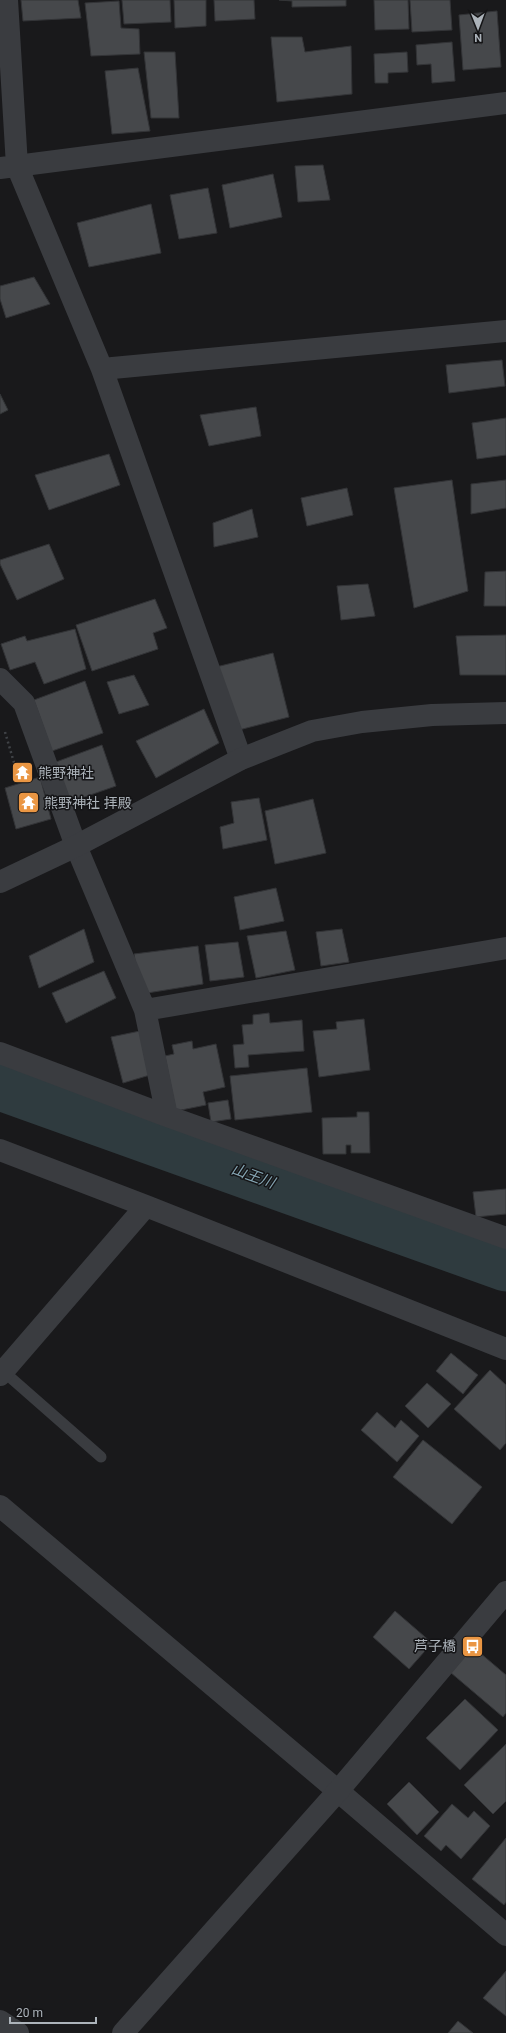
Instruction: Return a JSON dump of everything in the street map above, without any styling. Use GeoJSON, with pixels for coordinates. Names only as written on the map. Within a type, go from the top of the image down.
{"type":"FeatureCollection","features":[{"type":"Feature","properties":{"kind":"street"},"geometry":{"type":"LineString","coordinates":[[7,0],[9,167],[102,368],[241,759]]}},
{"type":"Feature","properties":{"kind":"street"},"geometry":{"type":"LineString","coordinates":[[9,167],[506,103]]}},
{"type":"Feature","properties":{"kind":"street"},"geometry":{"type":"LineString","coordinates":[[102,368],[506,330]]}},
{"type":"Feature","properties":{"kind":"street"},"geometry":{"type":"LineString","coordinates":[[0,679],[24,703],[76,846],[146,1010],[167,1116]]}},
{"type":"Feature","properties":{"kind":"street"},"geometry":{"type":"LineString","coordinates":[[0,882],[76,846],[241,759],[312,731],[362,722],[432,715],[506,713]]}},
{"type":"Feature","properties":{"kind":"street"},"geometry":{"type":"LineString","coordinates":[[146,1010],[506,948]]}},
{"type":"Feature","properties":{"kind":"street"},"geometry":{"type":"LineString","coordinates":[[0,1053],[167,1116],[506,1238]]}},
{"type":"Feature","properties":{"kind":"street"},"geometry":{"type":"LineString","coordinates":[[0,1150],[146,1206],[506,1349]]}},
{"type":"Feature","properties":{"kind":"street"},"geometry":{"type":"LineString","coordinates":[[2,1373],[146,1206]]}},
{"type":"Feature","properties":{"kind":"street"},"geometry":{"type":"LineString","coordinates":[[0,1506],[338,1790],[506,1936]]}},
{"type":"Feature","properties":{"kind":"street"},"geometry":{"type":"LineString","coordinates":[[123,2033],[338,1790],[506,1592]]}},
{"type":"Feature","properties":{"kind":"street"},"geometry":{"type":"LineString","coordinates":[[0,2021],[18,2033]]}},
{"type":"Feature","properties":{"kind":"lane"},"geometry":{"type":"LineString","coordinates":[[2,1373],[101,1457]]}},
{"type":"Feature","properties":{"kind":"path"},"geometry":{"type":"LineString","coordinates":[[4,731],[20,783]]}},
{"type":"Feature","properties":{"kind":"building"},"geometry":{"type":"Polygon","coordinates":[[[21,0],[78,0],[81,18],[23,21],[21,0]]]}},
{"type":"Feature","properties":{"kind":"building"},"geometry":{"type":"Polygon","coordinates":[[[122,0],[170,0],[171,22],[124,24],[122,0]]]}},
{"type":"Feature","properties":{"kind":"building"},"geometry":{"type":"Polygon","coordinates":[[[174,0],[206,0],[206,26],[175,28],[174,0]]]}},
{"type":"Feature","properties":{"kind":"building"},"geometry":{"type":"Polygon","coordinates":[[[214,0],[254,0],[255,19],[215,21],[214,0]]]}},
{"type":"Feature","properties":{"kind":"building"},"geometry":{"type":"Polygon","coordinates":[[[279,0],[346,0],[346,6],[292,7],[292,1],[279,0]]]}},
{"type":"Feature","properties":{"kind":"building"},"geometry":{"type":"Polygon","coordinates":[[[374,0],[408,0],[409,29],[375,30],[374,0]]]}},
{"type":"Feature","properties":{"kind":"building"},"geometry":{"type":"Polygon","coordinates":[[[410,0],[450,0],[452,30],[412,32],[410,0]]]}},
{"type":"Feature","properties":{"kind":"building"},"geometry":{"type":"Polygon","coordinates":[[[119,1],[121,28],[139,29],[140,54],[91,56],[85,3],[119,1]]]}},
{"type":"Feature","properties":{"kind":"building"},"geometry":{"type":"Polygon","coordinates":[[[497,11],[501,67],[463,70],[459,15],[497,11]]]}},
{"type":"Feature","properties":{"kind":"building"},"geometry":{"type":"Polygon","coordinates":[[[271,37],[302,37],[305,52],[351,46],[352,94],[277,102],[271,37]]]}},
{"type":"Feature","properties":{"kind":"building"},"geometry":{"type":"Polygon","coordinates":[[[452,42],[455,81],[432,83],[431,64],[417,65],[416,45],[452,42]]]}},
{"type":"Feature","properties":{"kind":"building"},"geometry":{"type":"Polygon","coordinates":[[[144,52],[175,52],[179,118],[151,118],[144,52]]]}},
{"type":"Feature","properties":{"kind":"building"},"geometry":{"type":"Polygon","coordinates":[[[407,52],[408,72],[388,73],[388,83],[375,83],[374,54],[407,52]]]}},
{"type":"Feature","properties":{"kind":"building"},"geometry":{"type":"Polygon","coordinates":[[[138,68],[150,131],[112,134],[105,71],[138,68]]]}},
{"type":"Feature","properties":{"kind":"building"},"geometry":{"type":"Polygon","coordinates":[[[323,165],[330,200],[298,202],[295,166],[323,165]]]}},
{"type":"Feature","properties":{"kind":"building"},"geometry":{"type":"Polygon","coordinates":[[[273,174],[282,217],[230,228],[222,185],[273,174]]]}},
{"type":"Feature","properties":{"kind":"building"},"geometry":{"type":"Polygon","coordinates":[[[208,188],[217,233],[179,239],[170,195],[208,188]]]}},
{"type":"Feature","properties":{"kind":"building"},"geometry":{"type":"Polygon","coordinates":[[[151,204],[161,253],[89,267],[77,223],[151,204]]]}},
{"type":"Feature","properties":{"kind":"building"},"geometry":{"type":"Polygon","coordinates":[[[34,277],[50,304],[6,318],[0,299],[0,286],[34,277]]]}},
{"type":"Feature","properties":{"kind":"building"},"geometry":{"type":"Polygon","coordinates":[[[502,360],[505,386],[449,393],[446,365],[502,360]]]}},
{"type":"Feature","properties":{"kind":"building"},"geometry":{"type":"Polygon","coordinates":[[[0,394],[8,410],[0,414],[0,394]]]}},
{"type":"Feature","properties":{"kind":"building"},"geometry":{"type":"Polygon","coordinates":[[[256,407],[261,436],[209,446],[200,415],[256,407]]]}},
{"type":"Feature","properties":{"kind":"building"},"geometry":{"type":"Polygon","coordinates":[[[506,418],[506,455],[477,459],[472,423],[506,418]]]}},
{"type":"Feature","properties":{"kind":"building"},"geometry":{"type":"Polygon","coordinates":[[[109,454],[120,485],[49,510],[35,475],[109,454]]]}},
{"type":"Feature","properties":{"kind":"building"},"geometry":{"type":"Polygon","coordinates":[[[452,480],[468,591],[414,608],[394,488],[452,480]]]}},
{"type":"Feature","properties":{"kind":"building"},"geometry":{"type":"Polygon","coordinates":[[[506,480],[506,508],[471,514],[471,484],[506,480]]]}},
{"type":"Feature","properties":{"kind":"building"},"geometry":{"type":"Polygon","coordinates":[[[347,488],[353,515],[307,526],[301,498],[347,488]]]}},
{"type":"Feature","properties":{"kind":"building"},"geometry":{"type":"Polygon","coordinates":[[[252,509],[258,537],[214,547],[213,523],[252,509]]]}},
{"type":"Feature","properties":{"kind":"building"},"geometry":{"type":"Polygon","coordinates":[[[49,544],[64,579],[17,600],[0,564],[0,560],[49,544]]]}},
{"type":"Feature","properties":{"kind":"building"},"geometry":{"type":"Polygon","coordinates":[[[506,571],[506,606],[484,606],[485,572],[506,571]]]}},
{"type":"Feature","properties":{"kind":"building"},"geometry":{"type":"Polygon","coordinates":[[[368,584],[375,616],[341,620],[337,586],[368,584]]]}},
{"type":"Feature","properties":{"kind":"building"},"geometry":{"type":"Polygon","coordinates":[[[155,599],[167,628],[153,633],[158,649],[92,671],[76,625],[155,599]]]}},
{"type":"Feature","properties":{"kind":"building"},"geometry":{"type":"Polygon","coordinates":[[[75,629],[86,669],[44,684],[35,662],[10,670],[1,644],[25,636],[27,641],[75,629]]]}},
{"type":"Feature","properties":{"kind":"building"},"geometry":{"type":"Polygon","coordinates":[[[506,635],[506,675],[460,675],[456,636],[506,635]]]}},
{"type":"Feature","properties":{"kind":"building"},"geometry":{"type":"Polygon","coordinates":[[[273,653],[289,717],[235,731],[216,667],[273,653]]]}},
{"type":"Feature","properties":{"kind":"building"},"geometry":{"type":"Polygon","coordinates":[[[134,675],[149,705],[119,714],[107,682],[134,675]]]}},
{"type":"Feature","properties":{"kind":"building"},"geometry":{"type":"Polygon","coordinates":[[[85,681],[103,733],[52,751],[34,700],[85,681]]]}},
{"type":"Feature","properties":{"kind":"building"},"geometry":{"type":"Polygon","coordinates":[[[204,709],[219,743],[156,778],[136,741],[204,709]]]}},
{"type":"Feature","properties":{"kind":"building"},"geometry":{"type":"Polygon","coordinates":[[[102,745],[116,786],[70,802],[56,762],[102,745]]]}},
{"type":"Feature","properties":{"kind":"building","name":"熊野神社 拝殿"},"geometry":{"type":"Polygon","coordinates":[[[40,777],[51,819],[16,829],[5,788],[40,777]]]}},
{"type":"Feature","properties":{"kind":"building"},"geometry":{"type":"Polygon","coordinates":[[[259,798],[267,840],[223,849],[220,827],[234,823],[231,802],[259,798]]]}},
{"type":"Feature","properties":{"kind":"building"},"geometry":{"type":"Polygon","coordinates":[[[313,799],[326,853],[275,864],[265,811],[313,799]]]}},
{"type":"Feature","properties":{"kind":"building"},"geometry":{"type":"Polygon","coordinates":[[[276,888],[284,921],[240,930],[234,897],[276,888]]]}},
{"type":"Feature","properties":{"kind":"building"},"geometry":{"type":"Polygon","coordinates":[[[84,929],[94,962],[39,988],[29,956],[84,929]]]}},
{"type":"Feature","properties":{"kind":"building"},"geometry":{"type":"Polygon","coordinates":[[[342,929],[349,962],[321,966],[316,932],[342,929]]]}},
{"type":"Feature","properties":{"kind":"building"},"geometry":{"type":"Polygon","coordinates":[[[286,931],[295,970],[256,978],[247,936],[286,931]]]}},
{"type":"Feature","properties":{"kind":"building"},"geometry":{"type":"Polygon","coordinates":[[[238,942],[244,977],[210,981],[205,945],[238,942]]]}},
{"type":"Feature","properties":{"kind":"building"},"geometry":{"type":"Polygon","coordinates":[[[198,946],[203,984],[141,994],[134,954],[198,946]]]}},
{"type":"Feature","properties":{"kind":"building"},"geometry":{"type":"Polygon","coordinates":[[[104,971],[116,998],[66,1023],[52,993],[104,971]]]}},
{"type":"Feature","properties":{"kind":"building"},"geometry":{"type":"Polygon","coordinates":[[[269,1013],[270,1023],[302,1020],[304,1051],[248,1055],[249,1067],[235,1068],[233,1045],[244,1044],[242,1025],[253,1024],[253,1015],[269,1013]]]}},
{"type":"Feature","properties":{"kind":"building"},"geometry":{"type":"Polygon","coordinates":[[[364,1019],[370,1070],[319,1077],[313,1031],[337,1029],[336,1022],[364,1019]]]}},
{"type":"Feature","properties":{"kind":"building"},"geometry":{"type":"Polygon","coordinates":[[[140,1031],[150,1075],[123,1083],[111,1037],[140,1031]]]}},
{"type":"Feature","properties":{"kind":"building"},"geometry":{"type":"Polygon","coordinates":[[[192,1041],[193,1049],[216,1044],[225,1087],[203,1092],[206,1105],[176,1111],[165,1056],[174,1054],[172,1045],[192,1041]]]}},
{"type":"Feature","properties":{"kind":"building"},"geometry":{"type":"Polygon","coordinates":[[[307,1068],[312,1112],[235,1120],[230,1076],[307,1068]]]}},
{"type":"Feature","properties":{"kind":"building"},"geometry":{"type":"Polygon","coordinates":[[[228,1100],[231,1119],[211,1122],[208,1103],[228,1100]]]}},
{"type":"Feature","properties":{"kind":"building"},"geometry":{"type":"Polygon","coordinates":[[[357,1112],[369,1112],[370,1153],[351,1153],[351,1145],[346,1145],[346,1154],[323,1154],[322,1118],[357,1117],[357,1112]]]}},
{"type":"Feature","properties":{"kind":"building"},"geometry":{"type":"Polygon","coordinates":[[[506,1189],[506,1214],[476,1217],[473,1192],[506,1189]]]}},
{"type":"Feature","properties":{"kind":"building"},"geometry":{"type":"Polygon","coordinates":[[[451,1353],[478,1375],[463,1394],[436,1371],[451,1353]]]}},
{"type":"Feature","properties":{"kind":"building"},"geometry":{"type":"Polygon","coordinates":[[[490,1370],[506,1385],[506,1443],[500,1450],[454,1409],[490,1370]]]}},
{"type":"Feature","properties":{"kind":"building"},"geometry":{"type":"Polygon","coordinates":[[[427,1383],[451,1404],[428,1428],[405,1406],[427,1383]]]}},
{"type":"Feature","properties":{"kind":"building"},"geometry":{"type":"Polygon","coordinates":[[[377,1412],[395,1428],[401,1420],[419,1436],[397,1462],[361,1430],[377,1412]]]}},
{"type":"Feature","properties":{"kind":"building"},"geometry":{"type":"Polygon","coordinates":[[[423,1440],[482,1487],[452,1524],[393,1477],[423,1440]]]}},
{"type":"Feature","properties":{"kind":"building"},"geometry":{"type":"Polygon","coordinates":[[[395,1611],[432,1643],[409,1669],[373,1637],[395,1611]]]}},
{"type":"Feature","properties":{"kind":"building"},"geometry":{"type":"Polygon","coordinates":[[[472,1646],[506,1675],[506,1713],[503,1717],[450,1672],[472,1646]]]}},
{"type":"Feature","properties":{"kind":"building"},"geometry":{"type":"Polygon","coordinates":[[[465,1699],[498,1730],[460,1770],[426,1738],[465,1699]]]}},
{"type":"Feature","properties":{"kind":"building"},"geometry":{"type":"Polygon","coordinates":[[[506,1744],[506,1801],[493,1814],[464,1785],[506,1744]]]}},
{"type":"Feature","properties":{"kind":"building"},"geometry":{"type":"Polygon","coordinates":[[[409,1782],[439,1812],[417,1835],[387,1804],[409,1782]]]}},
{"type":"Feature","properties":{"kind":"building"},"geometry":{"type":"Polygon","coordinates":[[[452,1804],[468,1818],[474,1811],[490,1826],[461,1859],[446,1845],[441,1851],[424,1836],[452,1804]]]}},
{"type":"Feature","properties":{"kind":"building"},"geometry":{"type":"Polygon","coordinates":[[[506,1838],[506,1902],[504,1905],[472,1879],[506,1838]]]}},
{"type":"Feature","properties":{"kind":"building"},"geometry":{"type":"Polygon","coordinates":[[[506,1971],[506,2016],[483,1998],[506,1971]]]}},
{"type":"Feature","properties":{"kind":"building"},"geometry":{"type":"Polygon","coordinates":[[[458,2021],[473,2033],[448,2033],[458,2021]]]}},
{"type":"Feature","properties":{"kind":"waterway","name":"山王川"},"geometry":{"type":"LineString","coordinates":[[0,1085],[506,1266]]}},
{"type":"Feature","properties":{"kind":"place","name":"熊野神社"},"geometry":{"type":"Point","coordinates":[22,773]}},
{"type":"Feature","properties":{"kind":"place","name":"熊野神社 拝殿"},"geometry":{"type":"Point","coordinates":[28,803]}},
{"type":"Feature","properties":{"kind":"place","name":"芦子橋"},"geometry":{"type":"Point","coordinates":[472,1646]}}]}
